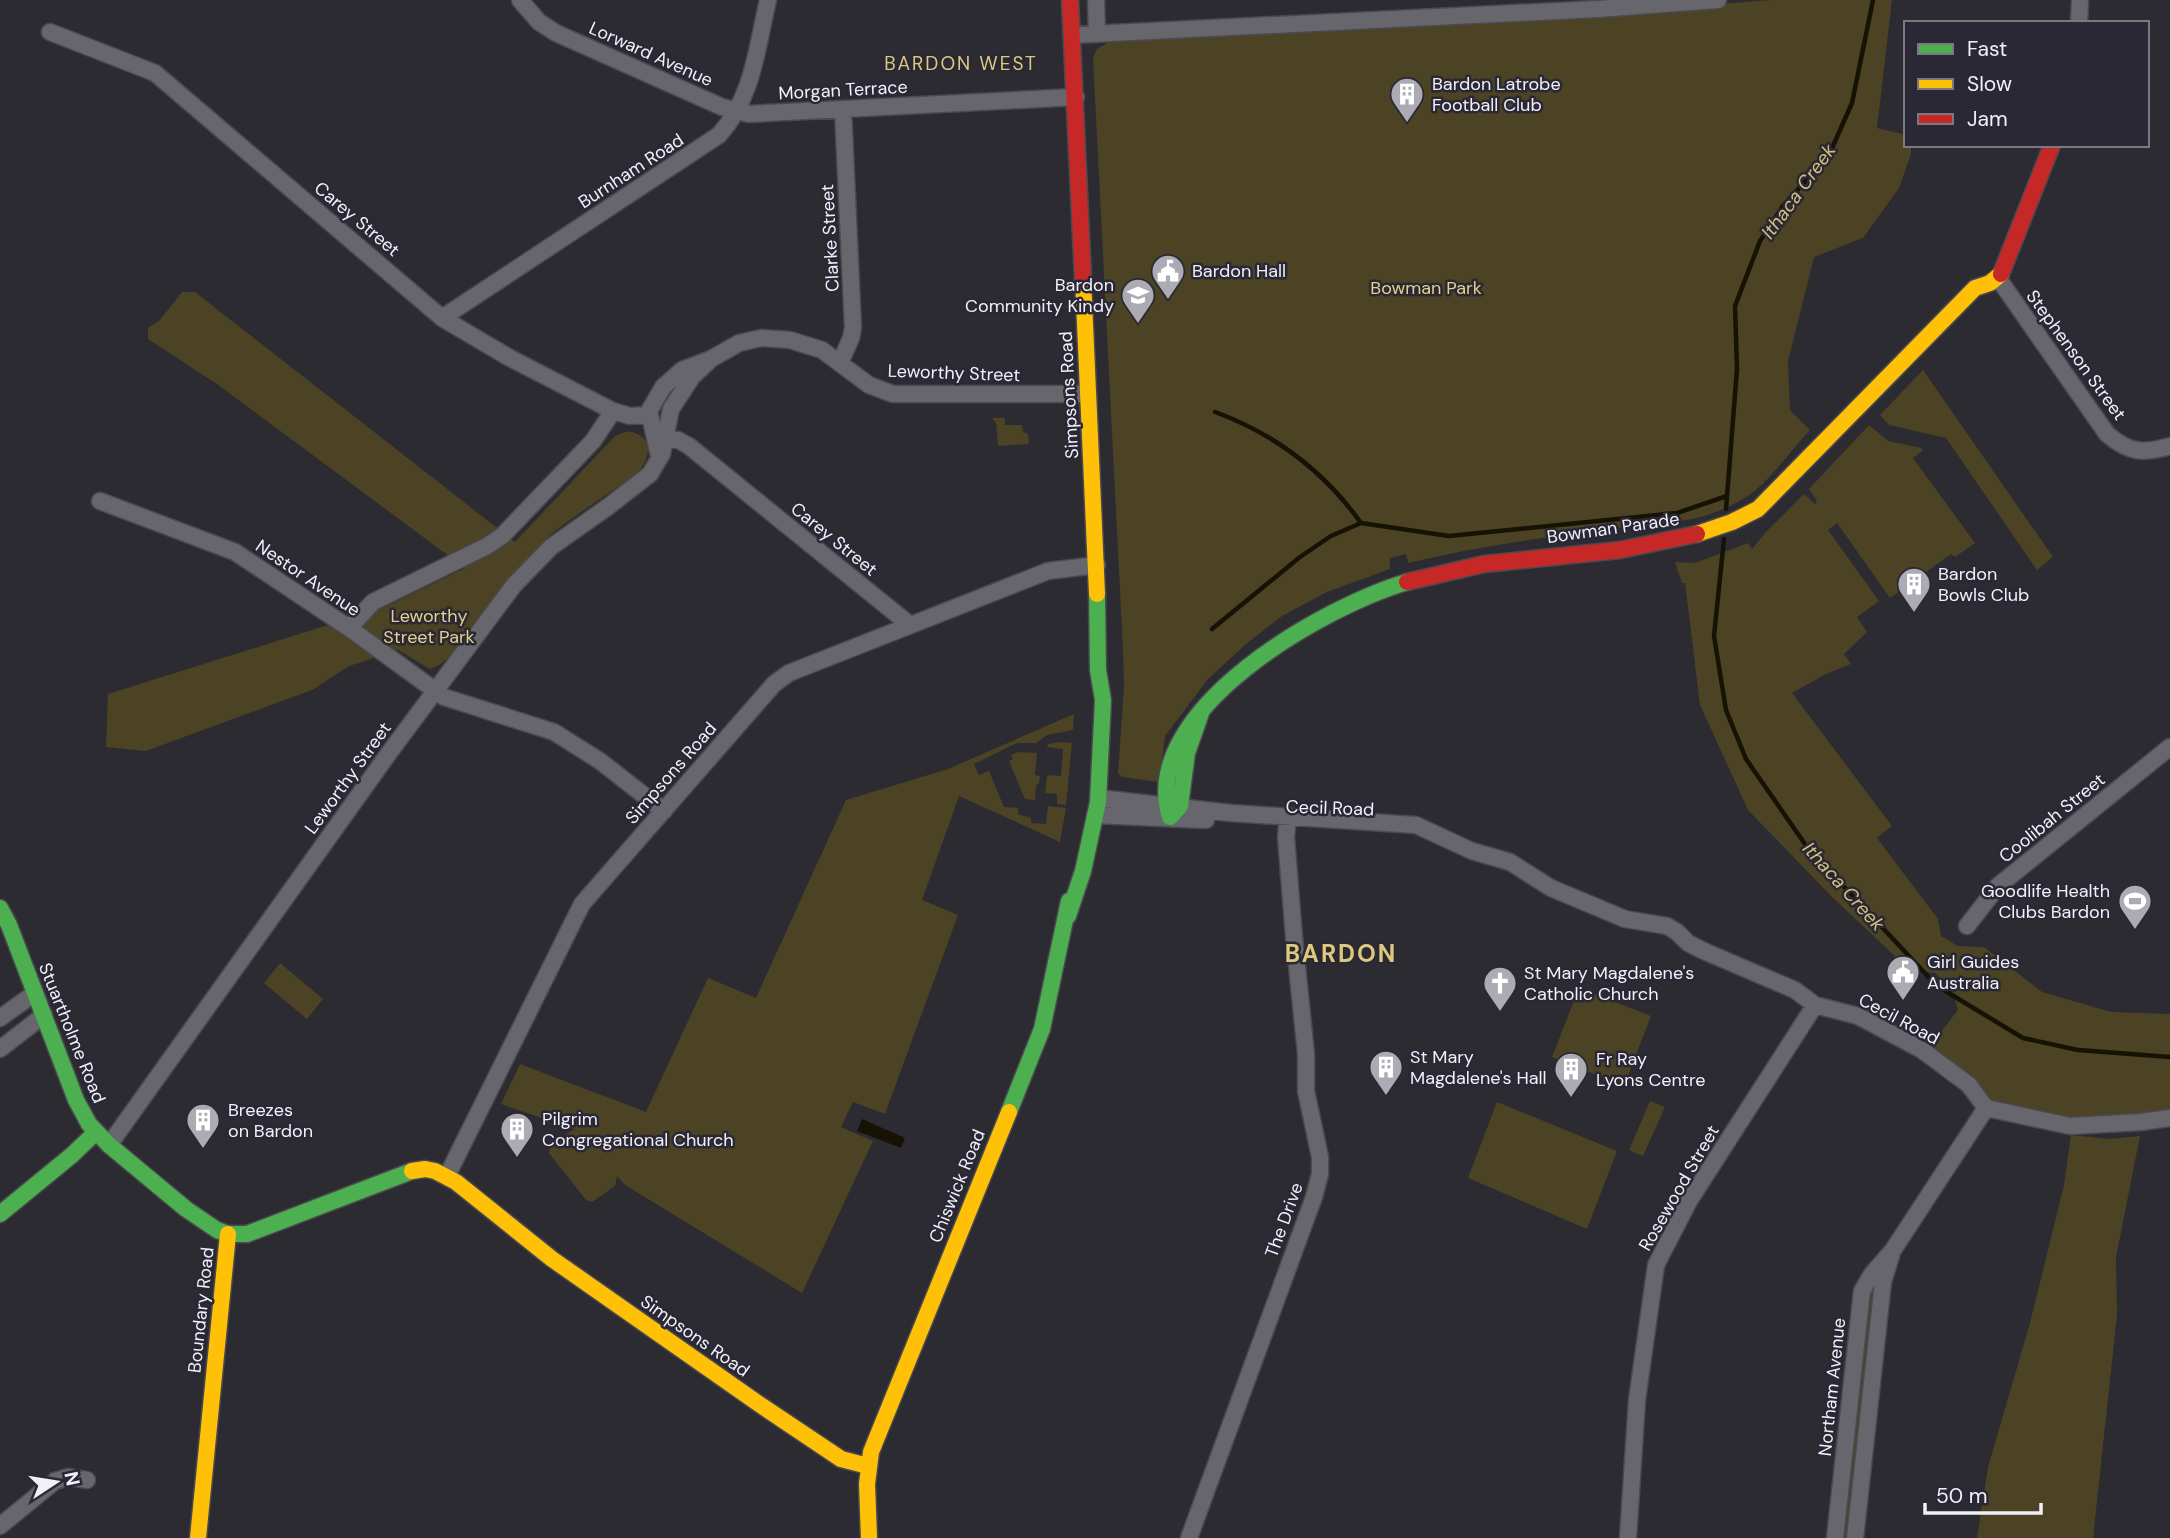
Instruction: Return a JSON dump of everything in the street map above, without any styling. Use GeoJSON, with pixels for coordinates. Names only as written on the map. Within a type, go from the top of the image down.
{"type":"FeatureCollection","features":[{"type":"Feature","properties":{"kind":"main road","name":"Simpsons Road"},"geometry":{"type":"LineString","coordinates":[[1070,0],[1097,565]]}},
{"type":"Feature","properties":{"kind":"main road"},"geometry":{"type":"LineString","coordinates":[[1998,278],[2003,273],[2051,147]]}},
{"type":"Feature","properties":{"kind":"main road","name":"Bowman Parade"},"geometry":{"type":"LineString","coordinates":[[1171,809],[1168,772],[1176,745],[1220,691],[1256,659],[1317,618],[1360,598],[1410,581],[1483,565],[1678,540],[1732,524],[1771,498],[1975,288],[1998,278]]}},
{"type":"Feature","properties":{"kind":"main road","name":"Chiswick Road"},"geometry":{"type":"LineString","coordinates":[[868,1466],[891,1399],[1042,1029],[1068,916],[1083,871],[1093,806],[1103,700],[1098,670],[1097,565]]}},
{"type":"Feature","properties":{"kind":"main road","name":"Stuartholme Road"},"geometry":{"type":"LineString","coordinates":[[0,908],[76,1100],[96,1132],[186,1209],[217,1230],[228,1234]]}},
{"type":"Feature","properties":{"kind":"main road"},"geometry":{"type":"LineString","coordinates":[[0,1214],[96,1132]]}},
{"type":"Feature","properties":{"kind":"main road","name":"Boundary Road"},"geometry":{"type":"LineString","coordinates":[[198,1538],[228,1234],[247,1234],[262,1229],[412,1171],[432,1169],[447,1176]]}},
{"type":"Feature","properties":{"kind":"main road","name":"Simpsons Road"},"geometry":{"type":"LineString","coordinates":[[447,1176],[552,1259],[759,1404],[841,1459],[868,1466]]}},
{"type":"Feature","properties":{"kind":"main road"},"geometry":{"type":"LineString","coordinates":[[868,1466],[869,1538]]}},
{"type":"Feature","properties":{"kind":"street","name":"Lorward Avenue"},"geometry":{"type":"LineString","coordinates":[[520,0],[540,22],[556,33],[737,112]]}},
{"type":"Feature","properties":{"kind":"street","name":"Burnham Road"},"geometry":{"type":"LineString","coordinates":[[442,317],[707,144],[724,129],[737,112],[747,90],[768,0]]}},
{"type":"Feature","properties":{"kind":"street"},"geometry":{"type":"LineString","coordinates":[[1096,0],[1097,34]]}},
{"type":"Feature","properties":{"kind":"street"},"geometry":{"type":"LineString","coordinates":[[1072,36],[1598,9],[1718,0]]}},
{"type":"Feature","properties":{"kind":"street"},"geometry":{"type":"LineString","coordinates":[[2078,21],[2080,0]]}},
{"type":"Feature","properties":{"kind":"street","name":"Carey Street"},"geometry":{"type":"LineString","coordinates":[[50,32],[155,73],[442,317],[510,358],[612,411],[630,416],[649,415]]}},
{"type":"Feature","properties":{"kind":"street","name":"Morgan Terrace"},"geometry":{"type":"LineString","coordinates":[[737,112],[749,114],[1076,97]]}},
{"type":"Feature","properties":{"kind":"street","name":"Clarke Street"},"geometry":{"type":"LineString","coordinates":[[840,363],[852,338],[853,328],[843,109]]}},
{"type":"Feature","properties":{"kind":"street","name":"Stephenson Street"},"geometry":{"type":"LineString","coordinates":[[1998,278],[2107,433],[2125,446],[2145,452],[2170,446]]}},
{"type":"Feature","properties":{"kind":"street","name":"Leworthy Street"},"geometry":{"type":"LineString","coordinates":[[649,415],[657,396],[672,378],[738,343],[752,339],[775,338],[822,349],[869,385],[893,394],[1088,394]]}},
{"type":"Feature","properties":{"kind":"street","name":"Leworthy Street"},"geometry":{"type":"LineString","coordinates":[[108,1145],[514,585],[551,547],[643,480],[654,468],[662,454],[668,415],[674,402],[692,377],[711,359]]}},
{"type":"Feature","properties":{"kind":"street"},"geometry":{"type":"LineString","coordinates":[[349,628],[371,604],[502,536],[590,445],[612,411]]}},
{"type":"Feature","properties":{"kind":"street"},"geometry":{"type":"LineString","coordinates":[[649,415],[664,438]]}},
{"type":"Feature","properties":{"kind":"street"},"geometry":{"type":"LineString","coordinates":[[649,415],[658,451],[654,468]]}},
{"type":"Feature","properties":{"kind":"street","name":"Carey Street"},"geometry":{"type":"LineString","coordinates":[[664,438],[689,446],[910,625]]}},
{"type":"Feature","properties":{"kind":"street","name":"Nestor Avenue"},"geometry":{"type":"LineString","coordinates":[[100,501],[235,552],[349,628],[435,691],[453,700],[554,732],[600,761],[663,811]]}},
{"type":"Feature","properties":{"kind":"street","name":"Simpsons Road"},"geometry":{"type":"LineString","coordinates":[[447,1176],[578,910],[782,677],[1048,571],[1097,565]]}},
{"type":"Feature","properties":{"kind":"street","name":"Coolibah Street"},"geometry":{"type":"LineString","coordinates":[[1967,926],[1998,886],[2170,747]]}},
{"type":"Feature","properties":{"kind":"street","name":"Cecil Road"},"geometry":{"type":"LineString","coordinates":[[1093,806],[1171,809],[1287,822],[1342,819],[1362,823],[1385,821],[1420,826],[1443,840],[1510,862],[1552,888],[1625,919],[1667,926],[1706,953],[1796,990],[1815,1004],[1857,1016],[1922,1050],[1969,1085],[1986,1108]]}},
{"type":"Feature","properties":{"kind":"street","name":"The Drive"},"geometry":{"type":"LineString","coordinates":[[1189,1538],[1314,1197],[1320,1174],[1319,1154],[1306,1091],[1307,1054],[1294,937],[1287,822]]}},
{"type":"Feature","properties":{"kind":"street"},"geometry":{"type":"LineString","coordinates":[[0,1018],[35,993]]}},
{"type":"Feature","properties":{"kind":"street","name":"Rosewood Street"},"geometry":{"type":"LineString","coordinates":[[1628,1538],[1637,1400],[1656,1265],[1689,1201],[1815,1004]]}},
{"type":"Feature","properties":{"kind":"street"},"geometry":{"type":"LineString","coordinates":[[0,1049],[44,1016]]}},
{"type":"Feature","properties":{"kind":"street"},"geometry":{"type":"LineString","coordinates":[[1986,1108],[2070,1126],[2170,1118]]}},
{"type":"Feature","properties":{"kind":"street","name":"Northam Avenue"},"geometry":{"type":"LineString","coordinates":[[1835,1538],[1862,1291],[1986,1108]]}},
{"type":"Feature","properties":{"kind":"street","name":"Northam Avenue"},"geometry":{"type":"LineString","coordinates":[[1855,1538],[1883,1282],[1892,1250]]}},
{"type":"Feature","properties":{"kind":"street"},"geometry":{"type":"LineString","coordinates":[[0,1526],[55,1481],[69,1477],[87,1480]]}},
{"type":"Feature","properties":{"kind":"green space","name":"Bowman Park"},"geometry":{"type":"Polygon","coordinates":[[[1771,0],[1892,0],[1877,128],[1904,135],[1904,147],[1911,147],[1911,154],[1899,188],[1863,238],[1814,257],[1788,361],[1790,410],[1810,430],[1759,487],[1735,504],[1717,512],[1661,524],[1529,540],[1408,563],[1406,554],[1390,558],[1390,569],[1327,592],[1282,616],[1208,679],[1165,736],[1160,778],[1157,782],[1118,774],[1124,686],[1123,649],[1093,58],[1097,49],[1109,42],[1619,12],[1771,0]]]}},
{"type":"Feature","properties":{"kind":"green space","name":"Leworthy Street Park"},"geometry":{"type":"Polygon","coordinates":[[[182,292],[195,292],[515,542],[615,436],[630,432],[641,436],[647,445],[647,456],[642,467],[632,477],[542,543],[511,577],[455,652],[430,669],[398,650],[349,666],[312,690],[146,751],[106,747],[108,694],[385,607],[465,568],[217,384],[148,339],[148,328],[159,321],[182,292]]]}},
{"type":"Feature","properties":{"kind":"green space"},"geometry":{"type":"Polygon","coordinates":[[[1923,370],[2053,557],[2037,570],[1946,438],[1889,425],[1880,415],[1923,370]]]}},
{"type":"Feature","properties":{"kind":"green space"},"geometry":{"type":"Polygon","coordinates":[[[992,418],[1005,418],[1005,425],[1022,425],[1023,432],[1028,434],[1029,444],[998,446],[996,423],[992,418]]]}},
{"type":"Feature","properties":{"kind":"green space"},"geometry":{"type":"Polygon","coordinates":[[[1869,425],[1888,441],[1923,450],[1913,458],[1975,543],[1955,557],[1951,554],[1890,598],[1837,523],[1828,530],[1879,601],[1857,617],[1867,632],[1844,654],[1851,664],[1792,693],[1892,826],[1877,838],[1938,919],[1941,936],[1958,946],[1984,947],[2042,992],[2111,1012],[2170,1014],[2170,1109],[2141,1116],[2073,1120],[1991,1104],[1965,1073],[1934,1049],[1941,1032],[1958,1010],[1952,989],[1935,973],[1912,970],[1898,959],[1832,897],[1748,810],[1700,705],[1685,583],[1682,583],[1675,562],[1695,563],[1748,543],[1752,549],[1804,494],[1815,504],[1817,501],[1809,489],[1869,425]]]}},
{"type":"Feature","properties":{"kind":"green space"},"geometry":{"type":"Polygon","coordinates":[[[1074,714],[1073,730],[1047,735],[1036,743],[1017,743],[974,764],[979,775],[989,771],[1004,807],[1018,808],[1018,814],[1031,818],[1031,823],[1046,824],[1048,806],[1066,808],[1060,842],[959,796],[922,900],[958,915],[885,1114],[853,1102],[841,1127],[873,1141],[802,1293],[625,1185],[617,1176],[615,1186],[592,1202],[586,1200],[549,1153],[550,1145],[574,1129],[501,1104],[520,1064],[646,1112],[708,978],[756,998],[846,800],[948,769],[1074,714]]]}},
{"type":"Feature","properties":{"kind":"green space"},"geometry":{"type":"Polygon","coordinates":[[[1072,743],[1066,805],[1057,804],[1057,794],[1045,793],[1047,775],[1061,776],[1063,749],[1047,747],[1048,744],[1072,743]]]}},
{"type":"Feature","properties":{"kind":"green space"},"geometry":{"type":"Polygon","coordinates":[[[1018,752],[1037,753],[1035,775],[1040,776],[1035,800],[1025,799],[1009,761],[1013,759],[1011,755],[1018,752]]]}},
{"type":"Feature","properties":{"kind":"green space"},"geometry":{"type":"Polygon","coordinates":[[[280,963],[323,999],[307,1019],[264,983],[280,963]]]}},
{"type":"Feature","properties":{"kind":"green space"},"geometry":{"type":"Polygon","coordinates":[[[1579,988],[1651,1016],[1624,1086],[1552,1057],[1579,988]]]}},
{"type":"Feature","properties":{"kind":"green space"},"geometry":{"type":"Polygon","coordinates":[[[1650,1101],[1665,1107],[1643,1156],[1629,1150],[1650,1101]]]}},
{"type":"Feature","properties":{"kind":"green space"},"geometry":{"type":"Polygon","coordinates":[[[1497,1102],[1617,1151],[1587,1229],[1468,1178],[1497,1102]]]}},
{"type":"Feature","properties":{"kind":"green space"},"geometry":{"type":"Polygon","coordinates":[[[2071,1135],[2110,1139],[2140,1136],[2116,1257],[2117,1315],[2093,1538],[1977,1538],[1988,1467],[2030,1323],[2064,1185],[2071,1135]]]}},
{"type":"Feature","properties":{"kind":"green space"},"geometry":{"type":"Polygon","coordinates":[[[1873,1289],[1849,1538],[1841,1538],[1870,1290],[1873,1289]]]}},
{"type":"Feature","properties":{"kind":"shaded area"},"geometry":{"type":"Polygon","coordinates":[[[862,1119],[905,1138],[901,1148],[857,1131],[862,1119]]]}},
{"type":"Feature","properties":{"kind":"waterway","name":"Ithaca Creek"},"geometry":{"type":"LineString","coordinates":[[1726,509],[1737,369],[1735,306],[1760,241],[1783,206],[1829,155],[1852,103],[1873,0]]}},
{"type":"Feature","properties":{"kind":"waterway"},"geometry":{"type":"LineString","coordinates":[[1215,412],[1258,431],[1296,456],[1331,486],[1361,523]]}},
{"type":"Feature","properties":{"kind":"waterway"},"geometry":{"type":"LineString","coordinates":[[1212,629],[1300,557],[1331,536],[1361,523],[1449,536],[1677,513],[1727,496]]}},
{"type":"Feature","properties":{"kind":"waterway","name":"Ithaca Creek"},"geometry":{"type":"LineString","coordinates":[[1724,539],[1714,636],[1726,710],[1746,759],[1807,847],[1937,986],[2023,1038],[2078,1050],[2170,1057]]}},
{"type":"Feature","properties":{"kind":"traffic: fast"},"geometry":{"type":"LineString","coordinates":[[1201,713],[1187,753],[1180,806],[1170,817],[1167,777],[1182,739],[1209,702],[1245,669],[1287,639],[1331,614],[1407,582]]}},
{"type":"Feature","properties":{"kind":"traffic: fast"},"geometry":{"type":"LineString","coordinates":[[1068,916],[1083,871],[1098,802],[1103,700],[1098,670],[1097,594]]}},
{"type":"Feature","properties":{"kind":"traffic: fast"},"geometry":{"type":"LineString","coordinates":[[1009,1112],[1042,1029],[1069,901]]}},
{"type":"Feature","properties":{"kind":"traffic: fast"},"geometry":{"type":"LineString","coordinates":[[0,908],[9,925],[76,1100],[89,1124],[109,1145],[186,1209],[217,1230],[228,1234],[247,1234],[412,1171]]}},
{"type":"Feature","properties":{"kind":"traffic: fast"},"geometry":{"type":"LineString","coordinates":[[0,1214],[96,1132]]}},
{"type":"Feature","properties":{"kind":"traffic: slow"},"geometry":{"type":"LineString","coordinates":[[1697,534],[1732,522],[1758,509],[1975,288],[1990,283],[2001,274]]}},
{"type":"Feature","properties":{"kind":"traffic: slow"},"geometry":{"type":"LineString","coordinates":[[1083,279],[1097,594]]}},
{"type":"Feature","properties":{"kind":"traffic: slow"},"geometry":{"type":"LineString","coordinates":[[869,1538],[867,1484],[871,1452],[1009,1112]]}},
{"type":"Feature","properties":{"kind":"traffic: slow"},"geometry":{"type":"LineString","coordinates":[[412,1171],[435,1171],[456,1182],[552,1259],[759,1404],[841,1459],[868,1466]]}},
{"type":"Feature","properties":{"kind":"traffic: slow"},"geometry":{"type":"LineString","coordinates":[[198,1538],[228,1234]]}},
{"type":"Feature","properties":{"kind":"traffic: jam"},"geometry":{"type":"LineString","coordinates":[[1070,0],[1083,279]]}},
{"type":"Feature","properties":{"kind":"traffic: jam"},"geometry":{"type":"LineString","coordinates":[[2001,274],[2051,147]]}},
{"type":"Feature","properties":{"kind":"traffic: jam"},"geometry":{"type":"LineString","coordinates":[[1407,582],[1484,564],[1620,550],[1697,534]]}},
{"type":"Feature","properties":{"kind":"place","name":"Bardon Latrobe Football Club"},"geometry":{"type":"Point","coordinates":[1407,124]}},
{"type":"Feature","properties":{"kind":"place","name":"Bardon Hall"},"geometry":{"type":"Point","coordinates":[1168,301]}},
{"type":"Feature","properties":{"kind":"place","name":"Bardon Community Kindy"},"geometry":{"type":"Point","coordinates":[1138,325]}},
{"type":"Feature","properties":{"kind":"place","name":"Bardon Bowls Club"},"geometry":{"type":"Point","coordinates":[1914,614]}},
{"type":"Feature","properties":{"kind":"place","name":"Goodlife Health Clubs Bardon"},"geometry":{"type":"Point","coordinates":[2135,931]}},
{"type":"Feature","properties":{"kind":"place","name":"Girl Guides Australia"},"geometry":{"type":"Point","coordinates":[1903,1002]}},
{"type":"Feature","properties":{"kind":"place","name":"St Mary Magdalene's Catholic Church"},"geometry":{"type":"Point","coordinates":[1500,1013]}},
{"type":"Feature","properties":{"kind":"place","name":"St Mary Magdalene's Hall"},"geometry":{"type":"Point","coordinates":[1386,1097]}},
{"type":"Feature","properties":{"kind":"place","name":"Fr Ray Lyons Centre"},"geometry":{"type":"Point","coordinates":[1571,1099]}},
{"type":"Feature","properties":{"kind":"place","name":"Breezes on Bardon"},"geometry":{"type":"Point","coordinates":[203,1150]}},
{"type":"Feature","properties":{"kind":"place","name":"Pilgrim Congregational Church"},"geometry":{"type":"Point","coordinates":[517,1159]}},
{"type":"Feature","properties":{"kind":"district","name":"BARDON WEST"},"geometry":{"type":"Point","coordinates":[961,63]}},
{"type":"Feature","properties":{"kind":"district","name":"BARDON"},"geometry":{"type":"Point","coordinates":[1341,954]}}]}
